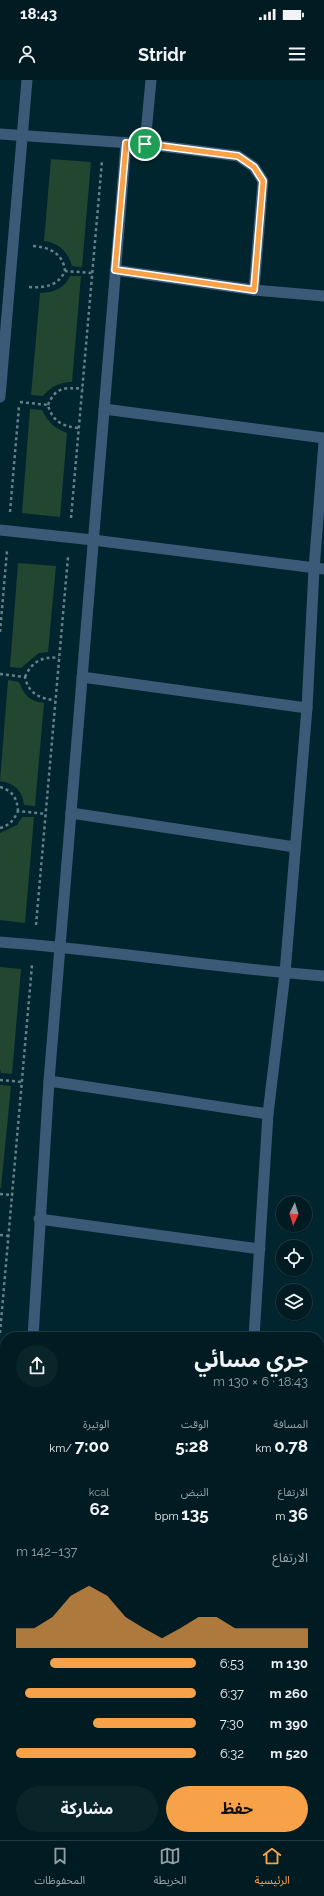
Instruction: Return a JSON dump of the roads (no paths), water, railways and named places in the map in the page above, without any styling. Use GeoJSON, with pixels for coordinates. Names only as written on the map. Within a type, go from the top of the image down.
{"type":"FeatureCollection","features":[{"type":"Feature","properties":{"kind":"street"},"geometry":{"type":"LineString","coordinates":[[0,397],[27,80]]}},
{"type":"Feature","properties":{"kind":"street"},"geometry":{"type":"LineString","coordinates":[[145,144],[150,80]]}},
{"type":"Feature","properties":{"kind":"street"},"geometry":{"type":"LineString","coordinates":[[0,134],[145,144],[238,156],[254,167],[263,181],[254,290]]}},
{"type":"Feature","properties":{"kind":"street"},"geometry":{"type":"LineString","coordinates":[[33,1332],[39,1219],[60,947],[126,143]]}},
{"type":"Feature","properties":{"kind":"street"},"geometry":{"type":"LineString","coordinates":[[115,270],[254,290],[324,296]]}},
{"type":"Feature","properties":{"kind":"street"},"geometry":{"type":"LineString","coordinates":[[104,409],[324,438]]}},
{"type":"Feature","properties":{"kind":"street"},"geometry":{"type":"LineString","coordinates":[[254,1332],[268,1114],[285,973],[319,569],[324,442]]}},
{"type":"Feature","properties":{"kind":"street"},"geometry":{"type":"LineString","coordinates":[[4,531],[70,537],[319,569]]}},
{"type":"Feature","properties":{"kind":"street"},"geometry":{"type":"LineString","coordinates":[[82,677],[307,708]]}},
{"type":"Feature","properties":{"kind":"street"},"geometry":{"type":"LineString","coordinates":[[71,813],[295,847]]}},
{"type":"Feature","properties":{"kind":"street"},"geometry":{"type":"LineString","coordinates":[[0,942],[60,947],[285,973],[324,976]]}},
{"type":"Feature","properties":{"kind":"street"},"geometry":{"type":"LineString","coordinates":[[50,1081],[268,1114]]}},
{"type":"Feature","properties":{"kind":"street"},"geometry":{"type":"LineString","coordinates":[[39,1219],[260,1249]]}}]}
